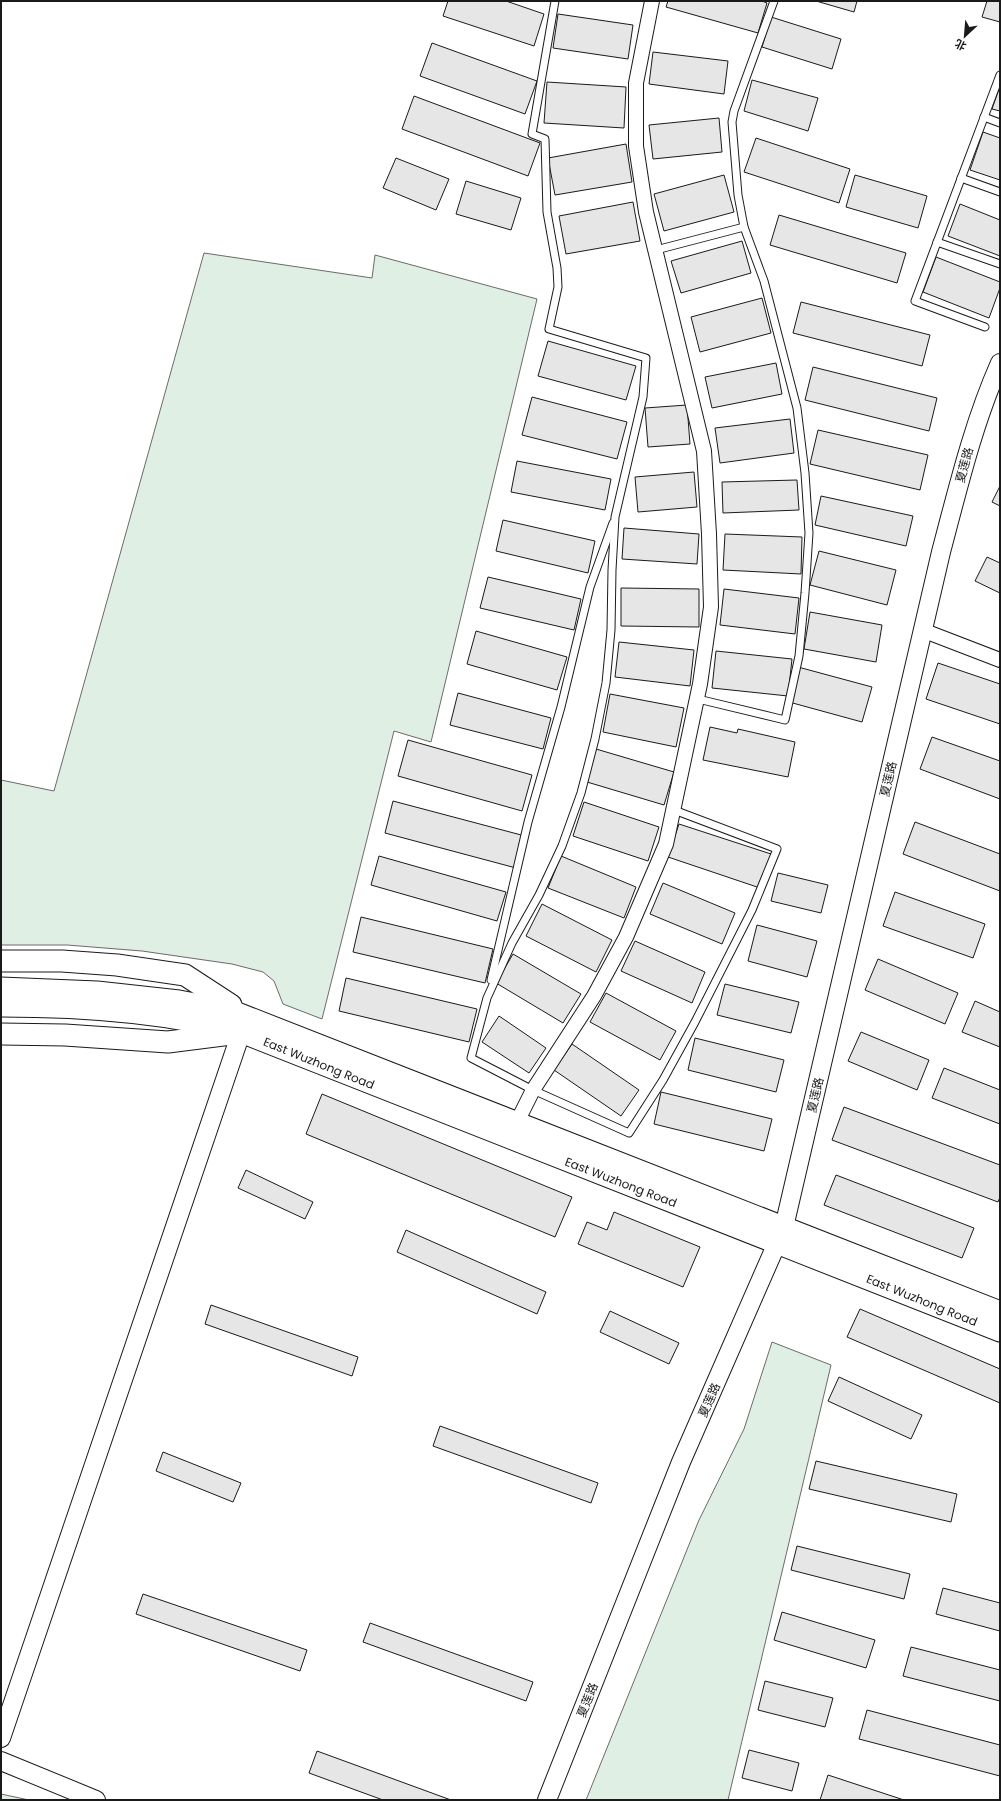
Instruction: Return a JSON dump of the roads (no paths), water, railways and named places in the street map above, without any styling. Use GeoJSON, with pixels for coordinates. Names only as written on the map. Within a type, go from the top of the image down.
{"type":"FeatureCollection","features":[{"type":"Feature","properties":{"kind":"main road"},"geometry":{"type":"LineString","coordinates":[[1,961],[62,961],[117,965],[185,975],[244,1024]]}},
{"type":"Feature","properties":{"kind":"main road"},"geometry":{"type":"LineString","coordinates":[[1,988],[90,991],[221,1007],[244,1024]]}},
{"type":"Feature","properties":{"kind":"main road"},"geometry":{"type":"LineString","coordinates":[[1,1006],[60,1007],[161,1017],[202,1023],[244,1024]]}},
{"type":"Feature","properties":{"kind":"main road","name":"East Wuzhong Road"},"geometry":{"type":"LineString","coordinates":[[244,1024],[781,1235],[1000,1312]]}},
{"type":"Feature","properties":{"kind":"main road","name":"East Wuzhong Road"},"geometry":{"type":"LineString","coordinates":[[244,1024],[517,1122],[1000,1331]]}},
{"type":"Feature","properties":{"kind":"main road"},"geometry":{"type":"LineString","coordinates":[[1,1034],[65,1035],[168,1042],[244,1024]]}},
{"type":"Feature","properties":{"kind":"street"},"geometry":{"type":"LineString","coordinates":[[517,1122],[533,1090],[594,996],[632,926],[666,844],[698,699],[711,608],[709,534],[704,451],[646,212],[636,146],[636,83],[652,1]]}},
{"type":"Feature","properties":{"kind":"street","name":"夏莲路"},"geometry":{"type":"LineString","coordinates":[[547,1800],[681,1462],[781,1235],[941,552],[970,442],[1000,363]]}},
{"type":"Feature","properties":{"kind":"street"},"geometry":{"type":"LineString","coordinates":[[922,630],[1000,660]]}},
{"type":"Feature","properties":{"kind":"street"},"geometry":{"type":"LineString","coordinates":[[1,1738],[244,1024]]}},
{"type":"Feature","properties":{"kind":"street"},"geometry":{"type":"LineString","coordinates":[[1,1761],[96,1800]]}},
{"type":"Feature","properties":{"kind":"lane"},"geometry":{"type":"LineString","coordinates":[[555,1],[532,134],[545,139],[547,212],[557,268],[558,287],[549,329],[646,358],[643,397],[615,517],[590,587],[561,707],[528,822],[472,1058],[533,1090],[629,1133],[663,1080],[695,1022],[752,910],[777,849],[674,810]]}},
{"type":"Feature","properties":{"kind":"lane"},"geometry":{"type":"LineString","coordinates":[[698,699],[785,720],[800,648],[809,533],[805,473],[797,408],[764,281],[744,226],[738,195],[732,122],[734,111],[774,1]]}},
{"type":"Feature","properties":{"kind":"lane"},"geometry":{"type":"LineString","coordinates":[[985,327],[915,301],[1000,75]]}},
{"type":"Feature","properties":{"kind":"lane"},"geometry":{"type":"LineString","coordinates":[[984,117],[1000,123]]}},
{"type":"Feature","properties":{"kind":"lane"},"geometry":{"type":"LineString","coordinates":[[961,178],[1000,192]]}},
{"type":"Feature","properties":{"kind":"lane"},"geometry":{"type":"LineString","coordinates":[[656,250],[744,226]]}},
{"type":"Feature","properties":{"kind":"lane"},"geometry":{"type":"LineString","coordinates":[[937,242],[1000,264]]}},
{"type":"Feature","properties":{"kind":"lane"},"geometry":{"type":"LineString","coordinates":[[487,998],[512,943],[539,895],[562,846],[581,793],[595,739],[606,683],[611,630],[615,517]]}}]}
